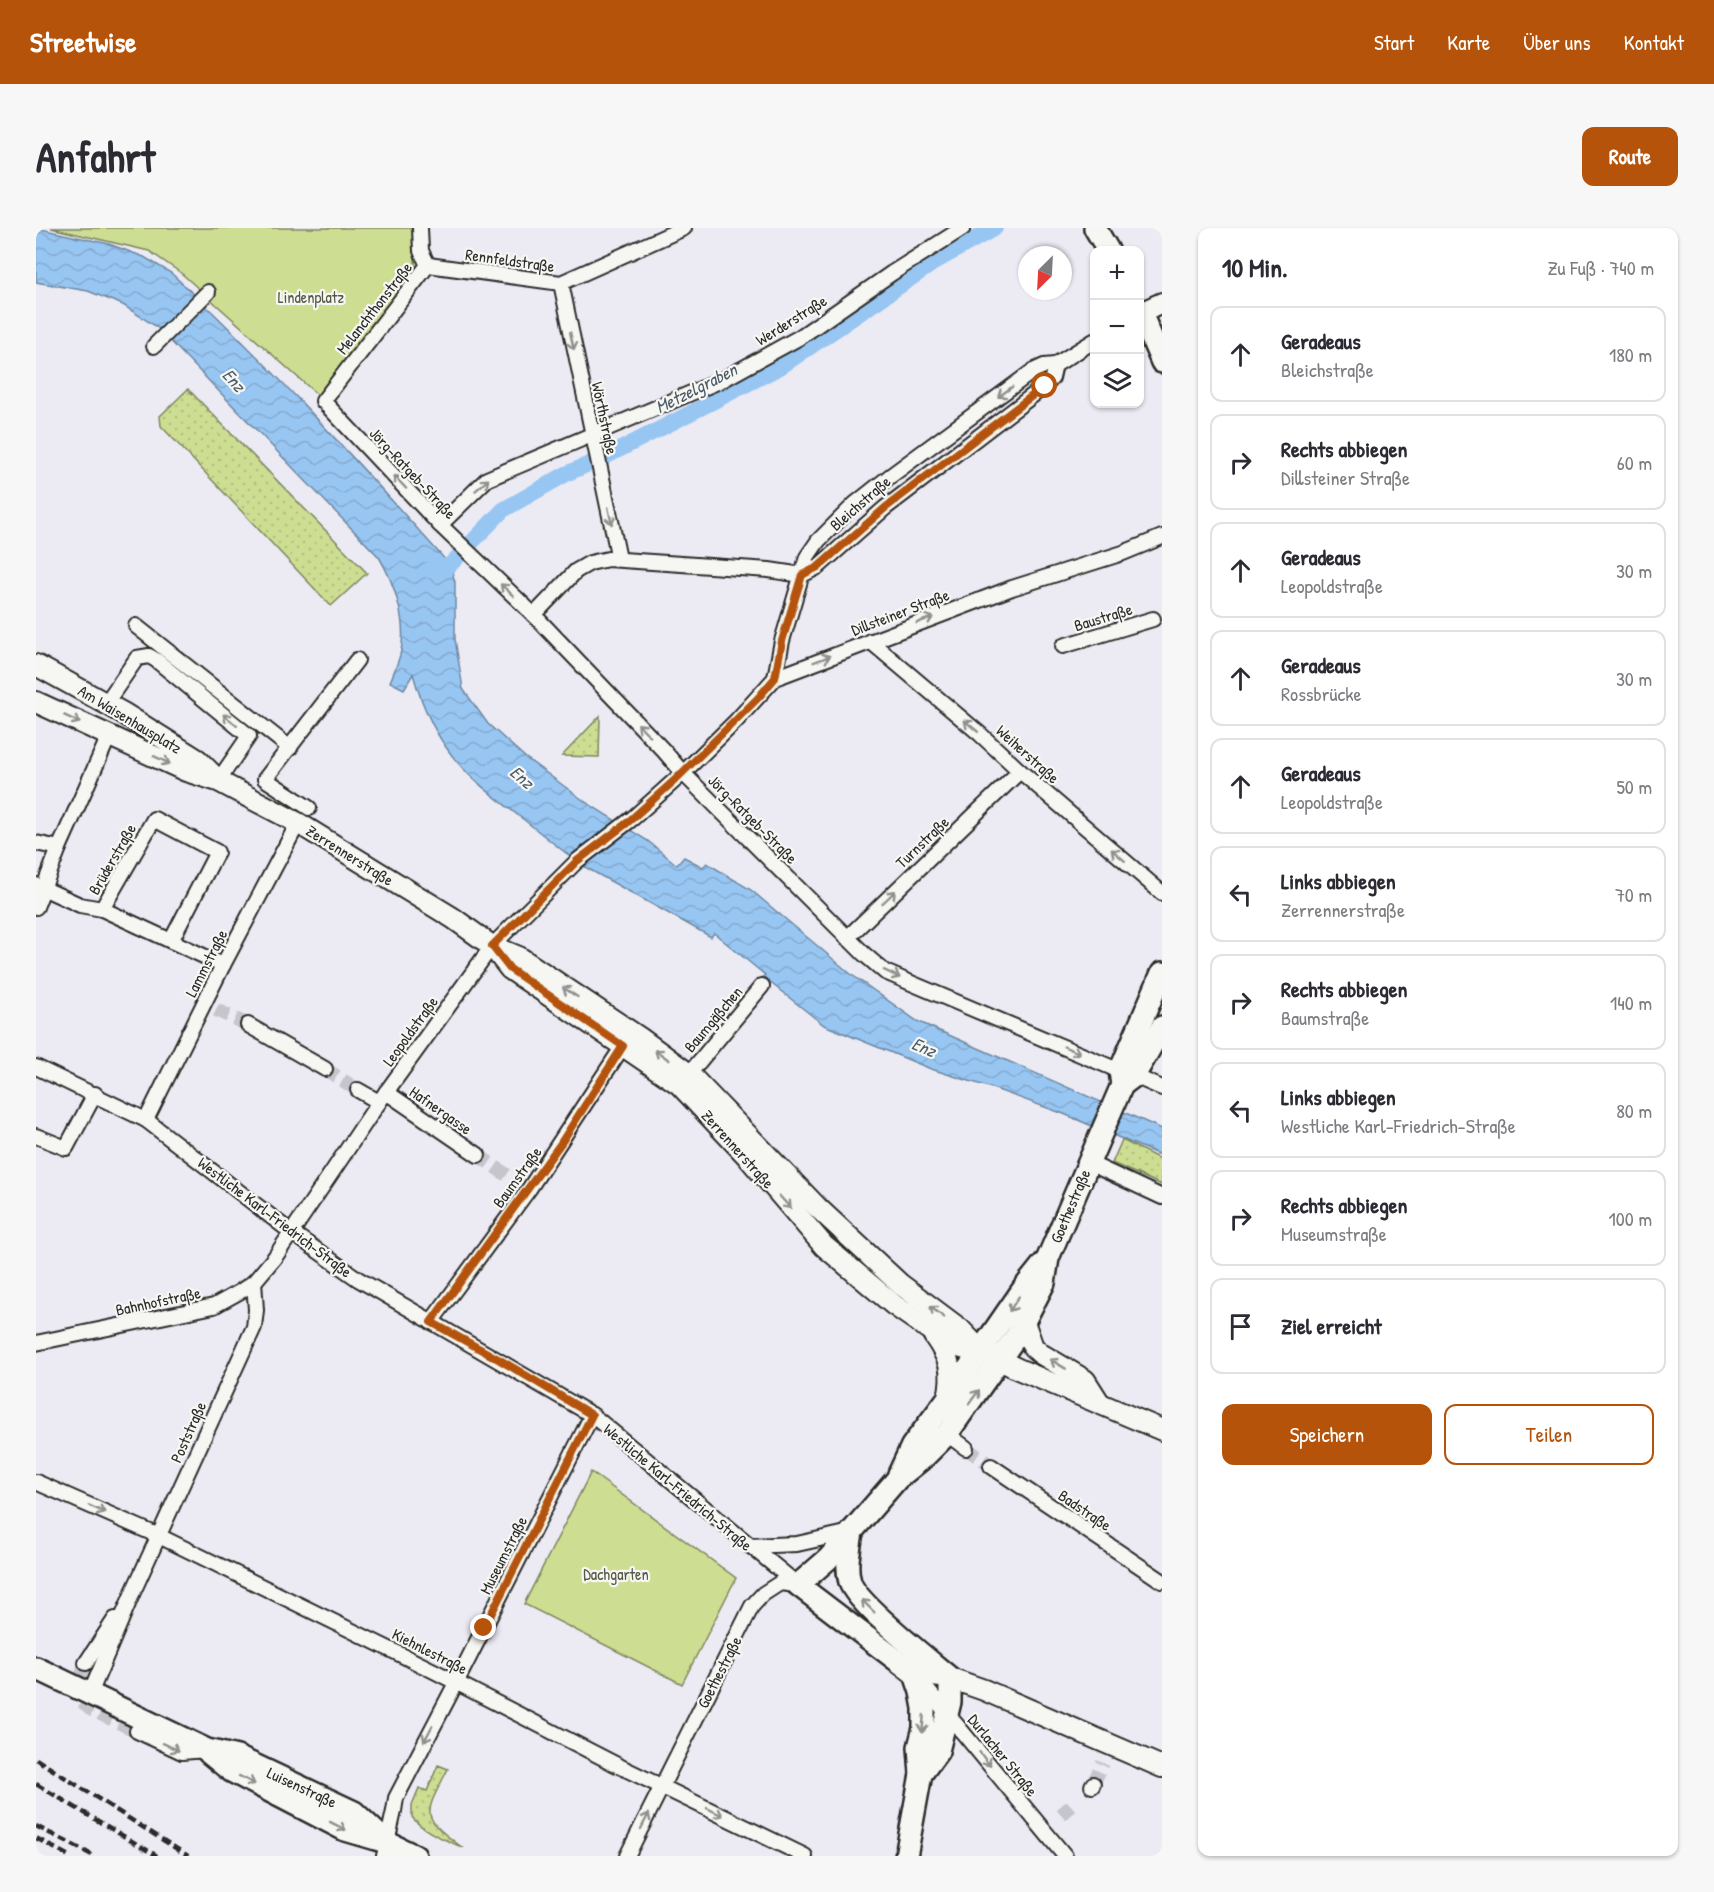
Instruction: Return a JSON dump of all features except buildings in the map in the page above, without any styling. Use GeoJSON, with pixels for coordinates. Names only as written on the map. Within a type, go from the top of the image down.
{"type":"FeatureCollection","features":[{"type":"Feature","properties":{"kind":"main road"},"geometry":{"type":"LineString","coordinates":[[1095,228],[1106,246]]}},
{"type":"Feature","properties":{"kind":"main road"},"geometry":{"type":"LineString","coordinates":[[1144,311],[1162,303]]}},
{"type":"Feature","properties":{"kind":"main road"},"geometry":{"type":"LineString","coordinates":[[1144,322],[1162,362]]}},
{"type":"Feature","properties":{"kind":"main road","name":"Am Waisenhausplatz"},"geometry":{"type":"LineString","coordinates":[[36,665],[106,703],[198,760],[218,781]]}},
{"type":"Feature","properties":{"kind":"main road","name":"Am Waisenhausplatz"},"geometry":{"type":"LineString","coordinates":[[36,702],[186,771],[218,781],[304,815]]}},
{"type":"Feature","properties":{"kind":"main road","name":"Zerrennerstraße"},"geometry":{"type":"LineString","coordinates":[[304,815],[492,946],[519,957],[640,1038],[689,1074],[817,1207],[900,1284],[960,1329],[981,1351]]}},
{"type":"Feature","properties":{"kind":"main road","name":"Zerrennerstraße"},"geometry":{"type":"LineString","coordinates":[[492,946],[510,969],[679,1084],[747,1156],[824,1246],[894,1305],[950,1344],[981,1351],[1162,1430]]}},
{"type":"Feature","properties":{"kind":"main road"},"geometry":{"type":"LineString","coordinates":[[1126,1077],[1162,974]]}},
{"type":"Feature","properties":{"kind":"main road"},"geometry":{"type":"LineString","coordinates":[[1126,1077],[1162,1026]]}},
{"type":"Feature","properties":{"kind":"main road","name":"Goethestraße"},"geometry":{"type":"LineString","coordinates":[[798,1585],[824,1564],[898,1478],[923,1458],[947,1434],[1000,1360],[1024,1322],[1044,1283],[1048,1258],[1126,1077]]}},
{"type":"Feature","properties":{"kind":"main road","name":"Goethestraße"},"geometry":{"type":"LineString","coordinates":[[898,1478],[912,1446],[1024,1287],[1048,1258]]}},
{"type":"Feature","properties":{"kind":"main road"},"geometry":{"type":"LineString","coordinates":[[1024,1322],[1033,1347],[1085,1380],[1099,1402]]}},
{"type":"Feature","properties":{"kind":"main road"},"geometry":{"type":"LineString","coordinates":[[931,1331],[950,1364],[952,1374],[948,1398]]}},
{"type":"Feature","properties":{"kind":"main road","name":"Westliche Karl-Friedrich-Straße"},"geometry":{"type":"LineString","coordinates":[[852,1531],[848,1564],[850,1584],[855,1593],[870,1609],[950,1678]]}},
{"type":"Feature","properties":{"kind":"main road","name":"Westliche Karl-Friedrich-Straße"},"geometry":{"type":"LineString","coordinates":[[798,1585],[838,1614],[855,1631],[915,1674],[950,1678],[996,1694],[1162,1767]]}},
{"type":"Feature","properties":{"kind":"main road"},"geometry":{"type":"LineString","coordinates":[[838,1614],[912,1645]]}},
{"type":"Feature","properties":{"kind":"main road","name":"Luisenstraße"},"geometry":{"type":"LineString","coordinates":[[36,1668],[207,1750],[231,1771],[345,1830],[388,1851],[415,1856]]}},
{"type":"Feature","properties":{"kind":"main road"},"geometry":{"type":"LineString","coordinates":[[906,1856],[921,1774],[919,1747],[924,1728],[924,1708],[915,1674]]}},
{"type":"Feature","properties":{"kind":"main road"},"geometry":{"type":"LineString","coordinates":[[921,1774],[938,1751],[948,1714],[950,1678]]}},
{"type":"Feature","properties":{"kind":"street","name":"Melanchthonstraße"},"geometry":{"type":"LineString","coordinates":[[323,401],[428,265],[421,251],[420,228]]}},
{"type":"Feature","properties":{"kind":"street","name":"Rennfeldstraße"},"geometry":{"type":"LineString","coordinates":[[428,265],[561,284],[684,228]]}},
{"type":"Feature","properties":{"kind":"street","name":"Werderstraße"},"geometry":{"type":"LineString","coordinates":[[444,529],[488,479],[593,440],[722,380],[789,343],[963,228]]}},
{"type":"Feature","properties":{"kind":"street","name":"Wörthstraße"},"geometry":{"type":"LineString","coordinates":[[561,284],[619,559]]}},
{"type":"Feature","properties":{"kind":"street"},"geometry":{"type":"LineString","coordinates":[[158,342],[206,294]]}},
{"type":"Feature","properties":{"kind":"street","name":"Bleichstraße"},"geometry":{"type":"LineString","coordinates":[[775,678],[782,641],[802,575],[811,550],[828,530],[855,504],[1033,371],[1044,366],[1055,365],[1090,344]]}},
{"type":"Feature","properties":{"kind":"street","name":"Bleichstraße"},"geometry":{"type":"LineString","coordinates":[[802,575],[818,567],[885,508],[1045,386],[1052,378],[1055,365]]}},
{"type":"Feature","properties":{"kind":"street","name":"Jörg-Ratgeb-Straße"},"geometry":{"type":"LineString","coordinates":[[323,401],[444,529],[534,615],[683,773],[847,938],[885,972],[1126,1077],[1162,1088]]}},
{"type":"Feature","properties":{"kind":"street"},"geometry":{"type":"LineString","coordinates":[[935,444],[946,460]]}},
{"type":"Feature","properties":{"kind":"street","name":"Dillsteiner Straße"},"geometry":{"type":"LineString","coordinates":[[683,773],[736,721],[775,678],[1012,588],[1123,554],[1162,537]]}},
{"type":"Feature","properties":{"kind":"street"},"geometry":{"type":"LineString","coordinates":[[534,615],[576,571],[590,563],[609,559],[769,570],[802,575]]}},
{"type":"Feature","properties":{"kind":"street","name":"Baustraße"},"geometry":{"type":"LineString","coordinates":[[1063,646],[1153,619]]}},
{"type":"Feature","properties":{"kind":"street"},"geometry":{"type":"LineString","coordinates":[[136,626],[290,748]]}},
{"type":"Feature","properties":{"kind":"street","name":"Weiherstraße"},"geometry":{"type":"LineString","coordinates":[[870,641],[1162,893]]}},
{"type":"Feature","properties":{"kind":"street"},"geometry":{"type":"LineString","coordinates":[[106,703],[137,657],[149,656],[156,660],[249,736],[218,781]]}},
{"type":"Feature","properties":{"kind":"street"},"geometry":{"type":"LineString","coordinates":[[304,815],[265,779],[357,660]]}},
{"type":"Feature","properties":{"kind":"street"},"geometry":{"type":"LineString","coordinates":[[36,907],[40,887],[109,736]]}},
{"type":"Feature","properties":{"kind":"street","name":"Turnstraße"},"geometry":{"type":"LineString","coordinates":[[847,938],[1020,771]]}},
{"type":"Feature","properties":{"kind":"street","name":"Leopoldstraße"},"geometry":{"type":"LineString","coordinates":[[291,1232],[382,1097],[492,946],[575,863],[625,824],[683,773]]}},
{"type":"Feature","properties":{"kind":"street","name":"Lammstraße"},"geometry":{"type":"LineString","coordinates":[[146,1120],[210,1007],[223,965],[304,815]]}},
{"type":"Feature","properties":{"kind":"street","name":"Brüderstraße"},"geometry":{"type":"LineString","coordinates":[[102,909],[154,819],[218,852],[171,941]]}},
{"type":"Feature","properties":{"kind":"street"},"geometry":{"type":"LineString","coordinates":[[36,843],[59,848]]}},
{"type":"Feature","properties":{"kind":"street","name":"Brüderstraße"},"geometry":{"type":"LineString","coordinates":[[40,887],[80,905],[102,909],[223,965]]}},
{"type":"Feature","properties":{"kind":"street","name":"Baumgäßchen"},"geometry":{"type":"LineString","coordinates":[[689,1074],[762,986]]}},
{"type":"Feature","properties":{"kind":"street"},"geometry":{"type":"LineString","coordinates":[[248,1025],[325,1069]]}},
{"type":"Feature","properties":{"kind":"street","name":"Baumstraße"},"geometry":{"type":"LineString","coordinates":[[431,1322],[523,1186],[623,1046]]}},
{"type":"Feature","properties":{"kind":"street","name":"Westliche Karl-Friedrich-Straße"},"geometry":{"type":"LineString","coordinates":[[36,1067],[146,1120],[291,1232],[358,1279],[592,1415],[798,1585]]}},
{"type":"Feature","properties":{"kind":"street","name":"Hafnergasse"},"geometry":{"type":"LineString","coordinates":[[358,1090],[382,1097],[478,1155]]}},
{"type":"Feature","properties":{"kind":"street"},"geometry":{"type":"LineString","coordinates":[[36,1136],[66,1148],[94,1094]]}},
{"type":"Feature","properties":{"kind":"street"},"geometry":{"type":"LineString","coordinates":[[1090,1159],[1162,1197]]}},
{"type":"Feature","properties":{"kind":"street","name":"Bahnhofstraße"},"geometry":{"type":"LineString","coordinates":[[36,1343],[214,1306],[254,1282],[275,1257],[291,1232]]}},
{"type":"Feature","properties":{"kind":"street","name":"Poststraße"},"geometry":{"type":"LineString","coordinates":[[90,1694],[133,1592],[254,1326],[256,1310],[254,1282]]}},
{"type":"Feature","properties":{"kind":"street","name":"Museumstraße"},"geometry":{"type":"LineString","coordinates":[[388,1851],[396,1798],[592,1415]]}},
{"type":"Feature","properties":{"kind":"street"},"geometry":{"type":"LineString","coordinates":[[947,1434],[966,1448]]}},
{"type":"Feature","properties":{"kind":"street","name":"Badstraße"},"geometry":{"type":"LineString","coordinates":[[995,1469],[1162,1581]]}},
{"type":"Feature","properties":{"kind":"street","name":"Kiehnlestraße"},"geometry":{"type":"LineString","coordinates":[[36,1482],[159,1536],[805,1856]]}},
{"type":"Feature","properties":{"kind":"street"},"geometry":{"type":"LineString","coordinates":[[750,1546],[797,1544],[852,1531]]}},
{"type":"Feature","properties":{"kind":"street","name":"Goethestraße"},"geometry":{"type":"LineString","coordinates":[[627,1856],[752,1606],[763,1594],[780,1582],[798,1585]]}},
{"type":"Feature","properties":{"kind":"street","name":"Poststraße"},"geometry":{"type":"LineString","coordinates":[[86,1663],[133,1592]]}},
{"type":"Feature","properties":{"kind":"street","name":"Durlacher Straße"},"geometry":{"type":"LineString","coordinates":[[915,1674],[1065,1856]]}},
{"type":"Feature","properties":{"kind":"street"},"geometry":{"type":"LineString","coordinates":[[137,1731],[182,1752],[207,1750]]}},
{"type":"Feature","properties":{"kind":"green space","name":"Lindenplatz"},"geometry":{"type":"Polygon","coordinates":[[[51,228],[413,228],[416,274],[322,399],[181,273],[149,251],[51,228]]]}},
{"type":"Feature","properties":{"kind":"green space"},"geometry":{"type":"Polygon","coordinates":[[[188,389],[367,573],[331,606],[161,426],[160,416],[188,389]]]}},
{"type":"Feature","properties":{"kind":"green space"},"geometry":{"type":"Polygon","coordinates":[[[600,716],[599,757],[562,756],[600,716]]]}},
{"type":"Feature","properties":{"kind":"green space"},"geometry":{"type":"Polygon","coordinates":[[[1122,1140],[1162,1160],[1162,1185],[1112,1163],[1122,1140]]]}},
{"type":"Feature","properties":{"kind":"green space","name":"Dachgarten"},"geometry":{"type":"Polygon","coordinates":[[[591,1472],[736,1578],[682,1684],[524,1604],[591,1472]]]}},
{"type":"Feature","properties":{"kind":"green space"},"geometry":{"type":"Polygon","coordinates":[[[438,1765],[448,1769],[434,1797],[430,1814],[439,1828],[463,1848],[429,1831],[412,1817],[412,1805],[419,1788],[427,1791],[438,1765]]]}},
{"type":"Feature","properties":{"kind":"water","name":"Enz"},"geometry":{"type":"Polygon","coordinates":[[[36,228],[109,244],[144,257],[171,273],[244,343],[348,453],[450,565],[455,582],[455,639],[463,689],[488,724],[526,758],[587,803],[648,841],[677,865],[684,857],[703,867],[707,863],[751,890],[852,975],[917,1021],[1162,1129],[1162,1156],[1064,1114],[931,1069],[824,1025],[763,977],[765,975],[714,933],[711,937],[585,867],[488,792],[451,754],[437,733],[413,674],[404,689],[390,682],[401,651],[401,614],[390,578],[379,557],[157,327],[123,305],[88,291],[36,282],[36,228]]]}},
{"type":"Feature","properties":{"kind":"waterway","name":"Metzelgraben"},"geometry":{"type":"LineString","coordinates":[[429,570],[450,565],[503,510],[566,474],[605,457],[782,366],[938,260],[995,228]]}},
{"type":"Feature","properties":{"kind":"tunnel"},"geometry":{"type":"LineString","coordinates":[[216,1010],[248,1025]]}},
{"type":"Feature","properties":{"kind":"tunnel"},"geometry":{"type":"LineString","coordinates":[[325,1069],[358,1090]]}},
{"type":"Feature","properties":{"kind":"tunnel"},"geometry":{"type":"LineString","coordinates":[[478,1155],[518,1183]]}},
{"type":"Feature","properties":{"kind":"tunnel"},"geometry":{"type":"LineString","coordinates":[[966,1448],[991,1466]]}},
{"type":"Feature","properties":{"kind":"tunnel"},"geometry":{"type":"LineString","coordinates":[[86,1663],[79,1682],[78,1697],[90,1709],[137,1731]]}},
{"type":"Feature","properties":{"kind":"tunnel"},"geometry":{"type":"LineString","coordinates":[[1093,1784],[1103,1763]]}},
{"type":"Feature","properties":{"kind":"tunnel"},"geometry":{"type":"LineString","coordinates":[[1061,1815],[1072,1805]]}},
{"type":"Feature","properties":{"kind":"railway"},"geometry":{"type":"LineString","coordinates":[[36,1759],[188,1856]]}},
{"type":"Feature","properties":{"kind":"railway"},"geometry":{"type":"LineString","coordinates":[[36,1784],[157,1856]]}},
{"type":"Feature","properties":{"kind":"railway"},"geometry":{"type":"LineString","coordinates":[[36,1826],[94,1856]]}},
{"type":"Feature","properties":{"kind":"railway"},"geometry":{"type":"LineString","coordinates":[[36,1838],[69,1856]]}},
{"type":"Feature","properties":{"kind":"route"},"geometry":{"type":"LineString","coordinates":[[484,1628],[592,1415],[431,1322],[561,1143],[623,1046],[510,969],[492,946],[577,861],[627,823],[675,780],[716,741],[775,678],[782,641],[802,575],[818,567],[885,508],[1045,386]]}}]}
